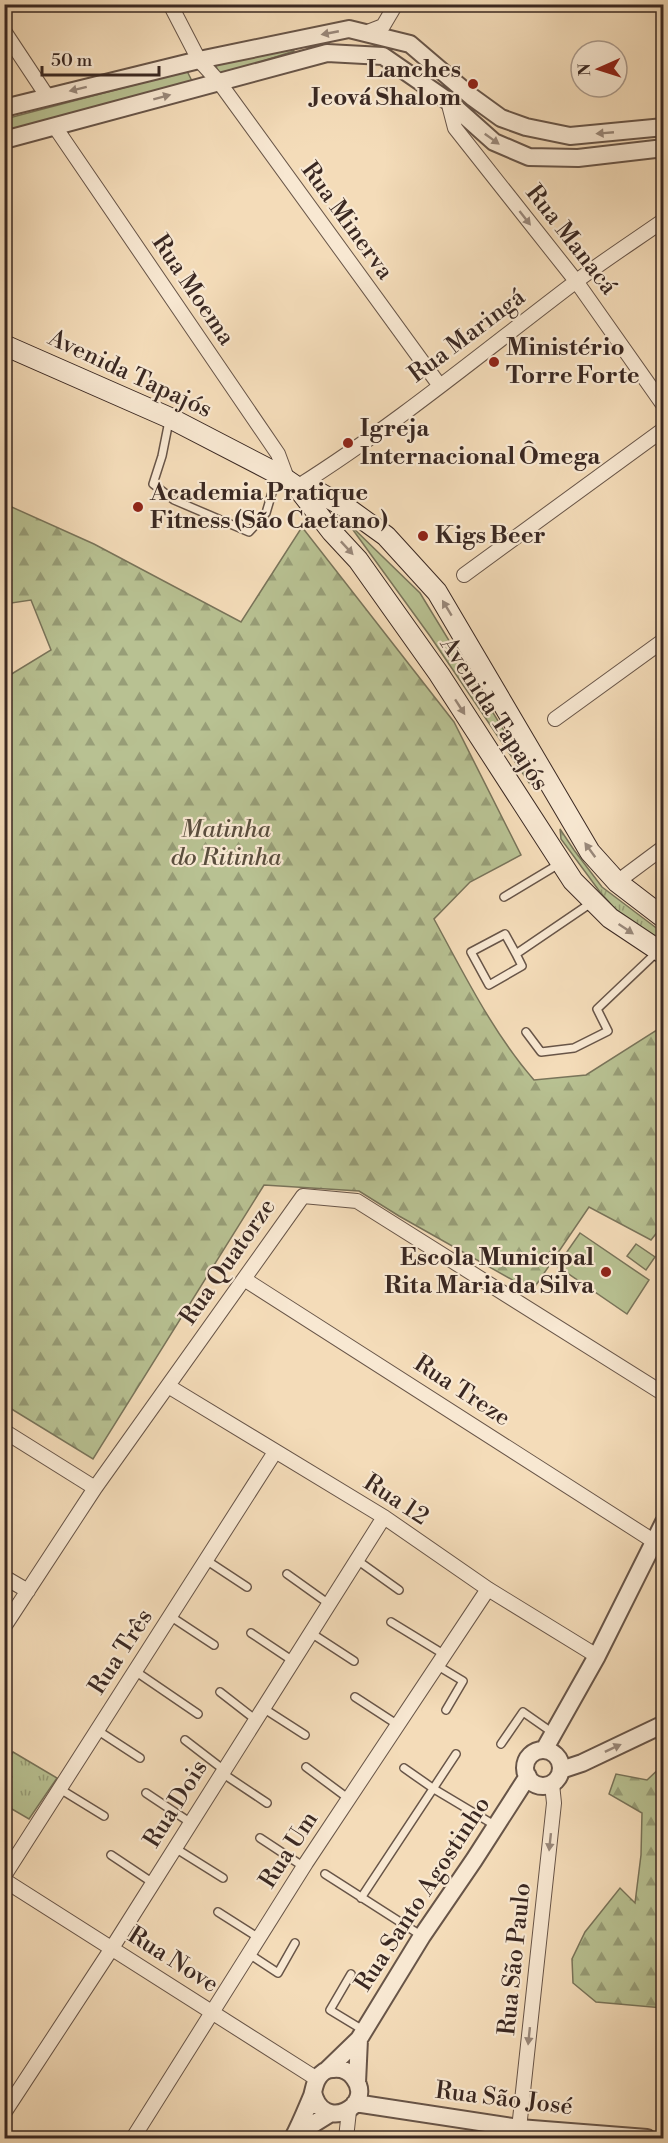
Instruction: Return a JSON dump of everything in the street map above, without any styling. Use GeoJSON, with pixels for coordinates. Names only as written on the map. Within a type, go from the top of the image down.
{"type":"FeatureCollection","features":[{"type":"Feature","properties":{"kind":"main road","name":"Avenida Tapajós"},"geometry":{"type":"LineString","coordinates":[[4,345],[170,418],[288,481],[318,492],[350,510],[386,536],[436,592],[590,852],[617,882],[663,918]]}},
{"type":"Feature","properties":{"kind":"main road","name":"Avenida Tapajós"},"geometry":{"type":"LineString","coordinates":[[288,481],[358,560],[439,674],[573,881],[610,918],[661,952]]}},
{"type":"Feature","properties":{"kind":"main road"},"geometry":{"type":"LineString","coordinates":[[537,826],[542,810],[550,804],[561,804]]}},
{"type":"Feature","properties":{"kind":"street","name":"Rua Minerva"},"geometry":{"type":"LineString","coordinates":[[170,4],[199,60],[219,82],[440,386]]}},
{"type":"Feature","properties":{"kind":"street"},"geometry":{"type":"LineString","coordinates":[[365,33],[383,26],[396,4]]}},
{"type":"Feature","properties":{"kind":"street"},"geometry":{"type":"LineString","coordinates":[[4,108],[199,60],[349,29],[410,44],[501,118],[525,127],[570,136],[663,127]]}},
{"type":"Feature","properties":{"kind":"street"},"geometry":{"type":"LineString","coordinates":[[4,31],[47,96]]}},
{"type":"Feature","properties":{"kind":"street"},"geometry":{"type":"LineString","coordinates":[[4,140],[327,53],[383,56],[448,101],[494,142],[530,157],[578,158],[663,148]]}},
{"type":"Feature","properties":{"kind":"street","name":"Rua Manacá"},"geometry":{"type":"LineString","coordinates":[[448,101],[454,128],[576,281],[663,406]]}},
{"type":"Feature","properties":{"kind":"street","name":"Rua Moema"},"geometry":{"type":"LineString","coordinates":[[55,127],[278,454],[288,481]]}},
{"type":"Feature","properties":{"kind":"street","name":"Rua Maringá"},"geometry":{"type":"LineString","coordinates":[[288,481],[337,462],[576,281],[663,220]]}},
{"type":"Feature","properties":{"kind":"street"},"geometry":{"type":"LineString","coordinates":[[464,575],[663,429]]}},
{"type":"Feature","properties":{"kind":"street"},"geometry":{"type":"LineString","coordinates":[[555,719],[663,640]]}},
{"type":"Feature","properties":{"kind":"street"},"geometry":{"type":"LineString","coordinates":[[617,882],[663,848]]}},
{"type":"Feature","properties":{"kind":"street","name":"Rua Quatorze"},"geometry":{"type":"LineString","coordinates":[[4,1627],[95,1488],[303,1196],[357,1202],[663,1394]]}},
{"type":"Feature","properties":{"kind":"street","name":"Rua Treze"},"geometry":{"type":"LineString","coordinates":[[244,1279],[659,1540]]}},
{"type":"Feature","properties":{"kind":"street","name":"Rua 12"},"geometry":{"type":"LineString","coordinates":[[168,1386],[384,1517],[488,1589],[597,1656]]}},
{"type":"Feature","properties":{"kind":"street"},"geometry":{"type":"LineString","coordinates":[[4,1431],[95,1488]]}},
{"type":"Feature","properties":{"kind":"street","name":"Rua Três"},"geometry":{"type":"LineString","coordinates":[[4,1878],[275,1452]]}},
{"type":"Feature","properties":{"kind":"street","name":"Rua Dois"},"geometry":{"type":"LineString","coordinates":[[4,2113],[112,1948],[384,1517]]}},
{"type":"Feature","properties":{"kind":"street"},"geometry":{"type":"LineString","coordinates":[[663,1522],[659,1540],[554,1734],[544,1750],[528,1758],[526,1770],[528,1776],[531,1781],[541,1786],[582,1763],[663,1724]]}},
{"type":"Feature","properties":{"kind":"street"},"geometry":{"type":"LineString","coordinates":[[4,1577],[28,1591]]}},
{"type":"Feature","properties":{"kind":"street","name":"Rua Um"},"geometry":{"type":"LineString","coordinates":[[133,2139],[304,1867],[488,1589]]}},
{"type":"Feature","properties":{"kind":"street"},"geometry":{"type":"LineString","coordinates":[[544,1750],[555,1754],[559,1759],[556,1777]]}},
{"type":"Feature","properties":{"kind":"street","name":"Rua Santo Agostinho"},"geometry":{"type":"LineString","coordinates":[[293,2137],[319,2080],[361,2035],[422,1936],[528,1776]]}},
{"type":"Feature","properties":{"kind":"street","name":"Rua São Paulo"},"geometry":{"type":"LineString","coordinates":[[519,2133],[556,1777]]}},
{"type":"Feature","properties":{"kind":"street","name":"Rua Nove"},"geometry":{"type":"LineString","coordinates":[[4,1878],[319,2080]]}},
{"type":"Feature","properties":{"kind":"street","name":"Rua Santo Agostinho"},"geometry":{"type":"LineString","coordinates":[[357,2083],[361,2035]]}},
{"type":"Feature","properties":{"kind":"street"},"geometry":{"type":"LineString","coordinates":[[346,2139],[358,2090],[357,2083],[348,2072],[334,2068],[319,2080],[319,2106],[338,2114],[352,2107]]}},
{"type":"Feature","properties":{"kind":"street","name":"Rua São José"},"geometry":{"type":"LineString","coordinates":[[352,2107],[519,2133],[647,2139]]}},
{"type":"Feature","properties":{"kind":"street","name":"Rua Santo Agostinho"},"geometry":{"type":"LineString","coordinates":[[293,2137],[331,2113]]}},
{"type":"Feature","properties":{"kind":"lane"},"geometry":{"type":"LineString","coordinates":[[170,418],[162,456],[153,483],[174,500],[249,532],[266,513],[288,481]]}},
{"type":"Feature","properties":{"kind":"lane"},"geometry":{"type":"LineString","coordinates":[[504,897],[561,863]]}},
{"type":"Feature","properties":{"kind":"lane"},"geometry":{"type":"LineString","coordinates":[[516,954],[594,901]]}},
{"type":"Feature","properties":{"kind":"lane"},"geometry":{"type":"LineString","coordinates":[[505,934],[516,954],[522,966],[489,984],[471,952],[505,934]]}},
{"type":"Feature","properties":{"kind":"lane"},"geometry":{"type":"LineString","coordinates":[[526,1032],[541,1052],[574,1048],[608,1031],[597,1009],[661,952]]}},
{"type":"Feature","properties":{"kind":"lane"},"geometry":{"type":"LineString","coordinates":[[206,1560],[247,1587]]}},
{"type":"Feature","properties":{"kind":"lane"},"geometry":{"type":"LineString","coordinates":[[357,1560],[399,1590]]}},
{"type":"Feature","properties":{"kind":"lane"},"geometry":{"type":"LineString","coordinates":[[287,1574],[329,1604]]}},
{"type":"Feature","properties":{"kind":"lane"},"geometry":{"type":"LineString","coordinates":[[170,1616],[213,1645]]}},
{"type":"Feature","properties":{"kind":"lane"},"geometry":{"type":"LineString","coordinates":[[391,1622],[463,1681],[446,1710]]}},
{"type":"Feature","properties":{"kind":"lane"},"geometry":{"type":"LineString","coordinates":[[251,1633],[293,1660]]}},
{"type":"Feature","properties":{"kind":"lane"},"geometry":{"type":"LineString","coordinates":[[310,1633],[354,1660]]}},
{"type":"Feature","properties":{"kind":"lane"},"geometry":{"type":"LineString","coordinates":[[135,1671],[198,1714]]}},
{"type":"Feature","properties":{"kind":"lane"},"geometry":{"type":"LineString","coordinates":[[220,1692],[259,1714],[305,1735]]}},
{"type":"Feature","properties":{"kind":"lane"},"geometry":{"type":"LineString","coordinates":[[355,1697],[398,1725]]}},
{"type":"Feature","properties":{"kind":"lane"},"geometry":{"type":"LineString","coordinates":[[501,1744],[523,1712],[554,1734]]}},
{"type":"Feature","properties":{"kind":"lane"},"geometry":{"type":"LineString","coordinates":[[97,1730],[140,1758]]}},
{"type":"Feature","properties":{"kind":"lane"},"geometry":{"type":"LineString","coordinates":[[185,1740],[267,1803]]}},
{"type":"Feature","properties":{"kind":"lane"},"geometry":{"type":"LineString","coordinates":[[362,1898],[456,1754]]}},
{"type":"Feature","properties":{"kind":"lane"},"geometry":{"type":"LineString","coordinates":[[306,1767],[349,1799]]}},
{"type":"Feature","properties":{"kind":"lane"},"geometry":{"type":"LineString","coordinates":[[404,1768],[496,1826]]}},
{"type":"Feature","properties":{"kind":"lane"},"geometry":{"type":"LineString","coordinates":[[60,1789],[104,1816]]}},
{"type":"Feature","properties":{"kind":"lane"},"geometry":{"type":"LineString","coordinates":[[146,1793],[191,1823]]}},
{"type":"Feature","properties":{"kind":"lane"},"geometry":{"type":"LineString","coordinates":[[260,1839],[304,1867]]}},
{"type":"Feature","properties":{"kind":"lane"},"geometry":{"type":"LineString","coordinates":[[175,1848],[223,1878]]}},
{"type":"Feature","properties":{"kind":"lane"},"geometry":{"type":"LineString","coordinates":[[111,1855],[153,1883]]}},
{"type":"Feature","properties":{"kind":"lane"},"geometry":{"type":"LineString","coordinates":[[325,1874],[422,1936]]}},
{"type":"Feature","properties":{"kind":"lane"},"geometry":{"type":"LineString","coordinates":[[218,1912],[259,1938]]}},
{"type":"Feature","properties":{"kind":"lane"},"geometry":{"type":"LineString","coordinates":[[249,1954],[278,1973],[295,1943]]}},
{"type":"Feature","properties":{"kind":"lane"},"geometry":{"type":"LineString","coordinates":[[351,1974],[330,2010],[361,2035]]}},
{"type":"Feature","properties":{"kind":"green space"},"geometry":{"type":"Polygon","coordinates":[[[289,44],[294,51],[220,75],[215,64],[289,44]]]}},
{"type":"Feature","properties":{"kind":"green space"},"geometry":{"type":"Polygon","coordinates":[[[187,71],[193,83],[5,131],[5,119],[187,71]]]}},
{"type":"Feature","properties":{"kind":"green space","name":"Matinha do Ritinha"},"geometry":{"type":"Polygon","coordinates":[[[5,504],[94,544],[241,622],[302,527],[454,722],[521,855],[470,882],[434,919],[505,1043],[534,1080],[586,1075],[663,1026],[663,1225],[651,1240],[589,1207],[532,1291],[359,1191],[264,1185],[93,1459],[5,1405],[5,678],[51,650],[31,600],[5,604],[5,504]]]}},
{"type":"Feature","properties":{"kind":"green space"},"geometry":{"type":"Polygon","coordinates":[[[348,523],[420,593],[503,729],[532,787],[430,636],[348,523]]]}},
{"type":"Feature","properties":{"kind":"green space"},"geometry":{"type":"Polygon","coordinates":[[[560,829],[602,887],[663,933],[663,945],[617,911],[600,892],[561,839],[560,829]]]}},
{"type":"Feature","properties":{"kind":"green space"},"geometry":{"type":"Polygon","coordinates":[[[580,1233],[649,1280],[627,1314],[557,1266],[580,1233]]]}},
{"type":"Feature","properties":{"kind":"green space"},"geometry":{"type":"Polygon","coordinates":[[[636,1244],[655,1257],[646,1270],[627,1256],[636,1244]]]}},
{"type":"Feature","properties":{"kind":"green space"},"geometry":{"type":"Polygon","coordinates":[[[13,1752],[57,1778],[29,1819],[5,1805],[5,1767],[13,1752]]]}},
{"type":"Feature","properties":{"kind":"green space"},"geometry":{"type":"Polygon","coordinates":[[[663,1765],[663,2008],[596,2002],[573,1983],[572,1959],[585,1932],[620,1888],[635,1903],[641,1855],[642,1813],[609,1794],[616,1774],[647,1780],[663,1765]]]}},
{"type":"Feature","properties":{"kind":"place","name":"Lanches Jeová Shalom"},"geometry":{"type":"Point","coordinates":[473,84]}},
{"type":"Feature","properties":{"kind":"place","name":"Ministério Torre Forte"},"geometry":{"type":"Point","coordinates":[494,362]}},
{"type":"Feature","properties":{"kind":"place","name":"Igreja Internacional Ômega"},"geometry":{"type":"Point","coordinates":[348,443]}},
{"type":"Feature","properties":{"kind":"place","name":"Academia Pratique Fitness (São Caetano)"},"geometry":{"type":"Point","coordinates":[138,507]}},
{"type":"Feature","properties":{"kind":"place","name":"Kigs Beer"},"geometry":{"type":"Point","coordinates":[423,536]}},
{"type":"Feature","properties":{"kind":"place","name":"Escola Municipal Rita Maria da Silva"},"geometry":{"type":"Point","coordinates":[606,1272]}}]}
